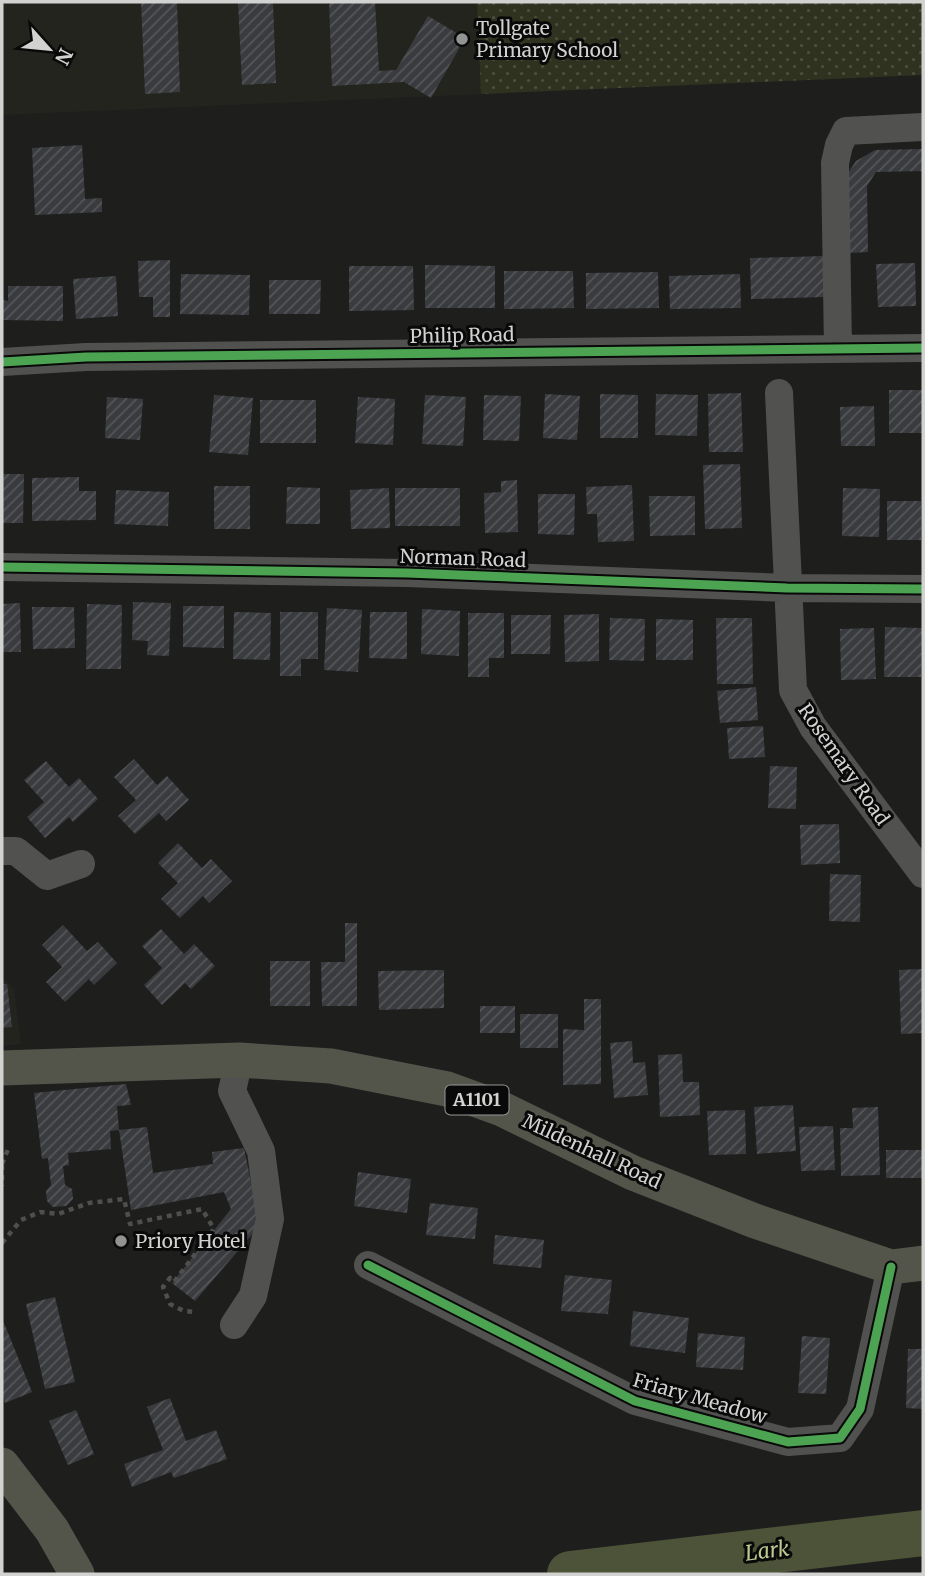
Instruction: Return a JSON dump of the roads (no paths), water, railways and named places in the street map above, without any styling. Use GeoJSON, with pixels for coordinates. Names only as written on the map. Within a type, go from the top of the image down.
{"type":"FeatureCollection","features":[{"type":"Feature","properties":{"kind":"main road","name":"Mildenhall Road"},"geometry":{"type":"LineString","coordinates":[[2,1068],[239,1060],[331,1066],[447,1089],[502,1108],[634,1173],[755,1221],[907,1265]]}},
{"type":"Feature","properties":{"kind":"main road"},"geometry":{"type":"LineString","coordinates":[[2,1465],[52,1530],[77,1574]]}},
{"type":"Feature","properties":{"kind":"street"},"geometry":{"type":"LineString","coordinates":[[838,348],[835,163],[839,145],[846,131],[923,127]]}},
{"type":"Feature","properties":{"kind":"street","name":"Philip Road"},"geometry":{"type":"LineString","coordinates":[[2,362],[86,357],[923,348]]}},
{"type":"Feature","properties":{"kind":"street","name":"Rosemary Road"},"geometry":{"type":"LineString","coordinates":[[779,393],[793,690],[813,726],[923,874]]}},
{"type":"Feature","properties":{"kind":"street","name":"Norman Road"},"geometry":{"type":"LineString","coordinates":[[2,567],[407,573],[787,588],[923,589]]}},
{"type":"Feature","properties":{"kind":"street"},"geometry":{"type":"LineString","coordinates":[[2,850],[16,851],[47,876],[81,864]]}},
{"type":"Feature","properties":{"kind":"street"},"geometry":{"type":"LineString","coordinates":[[234,1325],[253,1296],[270,1219],[261,1151],[232,1091],[239,1060]]}},
{"type":"Feature","properties":{"kind":"street","name":"Friary Meadow"},"geometry":{"type":"LineString","coordinates":[[368,1265],[391,1284],[635,1401],[788,1442],[840,1438],[860,1409],[907,1265]]}},
{"type":"Feature","properties":{"kind":"waterway","name":"Lark"},"geometry":{"type":"LineString","coordinates":[[570,1574],[923,1533]]}},
{"type":"Feature","properties":{"kind":"place","name":"Tollgate Primary School"},"geometry":{"type":"Point","coordinates":[462,39]}},
{"type":"Feature","properties":{"kind":"place","name":"Priory Hotel"},"geometry":{"type":"Point","coordinates":[121,1241]}}]}
